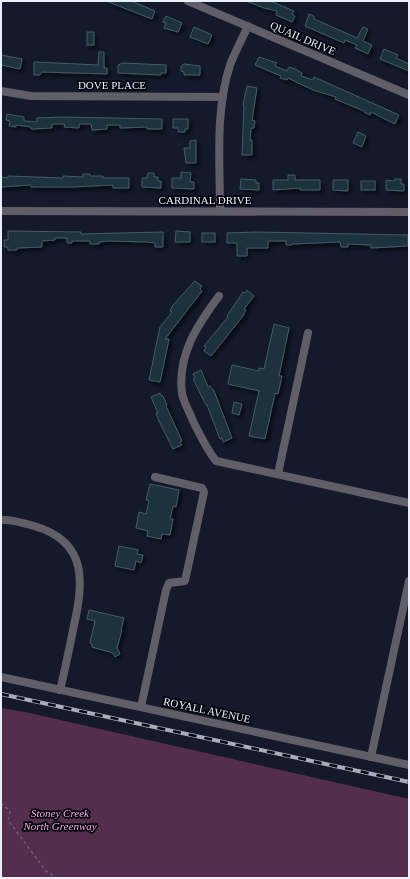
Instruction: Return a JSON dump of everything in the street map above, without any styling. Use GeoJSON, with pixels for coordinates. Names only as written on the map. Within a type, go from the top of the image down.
{"type":"FeatureCollection","features":[{"type":"Feature","properties":{"kind":"street","name":"QUAIL DRIVE"},"geometry":{"type":"LineString","coordinates":[[188,1],[409,95]]}},
{"type":"Feature","properties":{"kind":"street"},"geometry":{"type":"LineString","coordinates":[[220,211],[219,139],[223,97],[230,65],[248,26]]}},
{"type":"Feature","properties":{"kind":"street","name":"DOVE PLACE"},"geometry":{"type":"LineString","coordinates":[[1,91],[31,96],[223,97]]}},
{"type":"Feature","properties":{"kind":"street","name":"CARDINAL DRIVE"},"geometry":{"type":"LineString","coordinates":[[1,211],[409,212]]}},
{"type":"Feature","properties":{"kind":"street"},"geometry":{"type":"LineString","coordinates":[[219,296],[192,335],[181,379],[182,394],[207,450],[216,461],[409,503]]}},
{"type":"Feature","properties":{"kind":"street"},"geometry":{"type":"LineString","coordinates":[[278,474],[308,332]]}},
{"type":"Feature","properties":{"kind":"street"},"geometry":{"type":"LineString","coordinates":[[141,708],[166,590],[170,583],[185,581],[204,492],[202,488],[155,477]]}},
{"type":"Feature","properties":{"kind":"street"},"geometry":{"type":"LineString","coordinates":[[1,520],[49,530],[65,543],[75,556],[81,576],[81,597],[60,690]]}},
{"type":"Feature","properties":{"kind":"street"},"geometry":{"type":"LineString","coordinates":[[371,757],[409,581]]}},
{"type":"Feature","properties":{"kind":"street","name":"ROYALL AVENUE"},"geometry":{"type":"LineString","coordinates":[[1,677],[409,765]]}},
{"type":"Feature","properties":{"kind":"path"},"geometry":{"type":"LineString","coordinates":[[1,802],[10,811],[8,820],[46,871],[57,878]]}},
{"type":"Feature","properties":{"kind":"green space","name":"Stoney Creek North Greenway"},"geometry":{"type":"Polygon","coordinates":[[[1,708],[25,712],[409,799],[409,878],[1,878],[1,708]]]}},
{"type":"Feature","properties":{"kind":"building"},"geometry":{"type":"Polygon","coordinates":[[[106,1],[131,1],[155,11],[152,19],[106,1]]]}},
{"type":"Feature","properties":{"kind":"building"},"geometry":{"type":"Polygon","coordinates":[[[246,1],[270,1],[294,11],[292,14],[295,16],[292,22],[276,15],[277,11],[246,1]]]}},
{"type":"Feature","properties":{"kind":"building"},"geometry":{"type":"Polygon","coordinates":[[[309,14],[314,16],[314,19],[357,38],[363,27],[368,29],[363,41],[372,45],[368,54],[355,48],[357,45],[345,40],[344,43],[305,26],[309,14]]]}},
{"type":"Feature","properties":{"kind":"building"},"geometry":{"type":"Polygon","coordinates":[[[166,16],[182,23],[178,32],[164,28],[166,23],[163,22],[166,16]]]}},
{"type":"Feature","properties":{"kind":"building"},"geometry":{"type":"Polygon","coordinates":[[[194,27],[212,35],[208,44],[190,37],[194,27]]]}},
{"type":"Feature","properties":{"kind":"building"},"geometry":{"type":"Polygon","coordinates":[[[87,32],[94,32],[94,45],[87,45],[87,32]]]}},
{"type":"Feature","properties":{"kind":"building"},"geometry":{"type":"Polygon","coordinates":[[[384,49],[398,55],[396,58],[409,64],[409,71],[380,59],[384,49]]]}},
{"type":"Feature","properties":{"kind":"building"},"geometry":{"type":"Polygon","coordinates":[[[99,52],[104,52],[104,68],[107,68],[107,74],[42,72],[40,75],[34,75],[34,62],[98,65],[99,52]]]}},
{"type":"Feature","properties":{"kind":"building"},"geometry":{"type":"Polygon","coordinates":[[[1,55],[22,59],[20,69],[1,65],[1,55]]]}},
{"type":"Feature","properties":{"kind":"building"},"geometry":{"type":"Polygon","coordinates":[[[259,57],[277,63],[275,66],[287,71],[289,67],[295,69],[302,73],[301,76],[313,80],[314,77],[399,115],[395,124],[371,112],[370,115],[335,99],[336,97],[313,90],[288,78],[287,80],[280,78],[281,76],[255,65],[259,57]]]}},
{"type":"Feature","properties":{"kind":"building"},"geometry":{"type":"Polygon","coordinates":[[[123,63],[166,65],[166,73],[161,73],[161,75],[118,73],[118,65],[123,63]]]}},
{"type":"Feature","properties":{"kind":"building"},"geometry":{"type":"Polygon","coordinates":[[[184,64],[200,66],[200,75],[184,75],[184,72],[181,71],[181,66],[184,64]]]}},
{"type":"Feature","properties":{"kind":"building"},"geometry":{"type":"Polygon","coordinates":[[[247,86],[257,88],[252,120],[255,121],[254,128],[251,128],[250,140],[252,140],[252,155],[242,155],[243,105],[247,86]]]}},
{"type":"Feature","properties":{"kind":"building"},"geometry":{"type":"Polygon","coordinates":[[[7,114],[24,117],[24,121],[37,122],[37,118],[61,117],[162,119],[162,129],[147,129],[147,127],[120,128],[120,125],[107,125],[107,129],[92,130],[91,124],[79,124],[79,128],[64,127],[65,124],[52,124],[52,128],[31,129],[31,127],[16,125],[16,127],[9,126],[10,121],[6,120],[7,114]]]}},
{"type":"Feature","properties":{"kind":"building"},"geometry":{"type":"Polygon","coordinates":[[[173,119],[188,119],[188,129],[185,129],[185,132],[178,132],[178,128],[173,128],[173,119]]]}},
{"type":"Feature","properties":{"kind":"building"},"geometry":{"type":"Polygon","coordinates":[[[358,132],[366,136],[362,147],[353,143],[358,132]]]}},
{"type":"Feature","properties":{"kind":"building"},"geometry":{"type":"Polygon","coordinates":[[[196,140],[196,163],[186,163],[184,148],[190,148],[190,141],[196,140]]]}},
{"type":"Feature","properties":{"kind":"building"},"geometry":{"type":"Polygon","coordinates":[[[181,172],[191,173],[190,182],[194,182],[194,189],[172,188],[172,178],[181,178],[181,172]]]}},
{"type":"Feature","properties":{"kind":"building"},"geometry":{"type":"Polygon","coordinates":[[[148,173],[154,173],[154,177],[158,177],[158,181],[161,181],[161,188],[142,187],[142,178],[147,178],[148,173]]]}},
{"type":"Feature","properties":{"kind":"building"},"geometry":{"type":"Polygon","coordinates":[[[83,174],[90,174],[90,176],[103,176],[103,178],[129,178],[129,188],[113,188],[113,185],[31,187],[30,185],[1,187],[1,177],[63,178],[63,176],[83,177],[83,174]]]}},
{"type":"Feature","properties":{"kind":"building"},"geometry":{"type":"Polygon","coordinates":[[[288,175],[295,175],[295,180],[320,180],[320,190],[300,190],[300,188],[273,190],[273,180],[288,180],[288,175]]]}},
{"type":"Feature","properties":{"kind":"building"},"geometry":{"type":"Polygon","coordinates":[[[241,179],[256,180],[256,183],[259,183],[259,190],[240,189],[241,179]]]}},
{"type":"Feature","properties":{"kind":"building"},"geometry":{"type":"Polygon","coordinates":[[[395,179],[401,179],[401,184],[404,184],[404,191],[386,190],[386,180],[395,181],[395,179]]]}},
{"type":"Feature","properties":{"kind":"building"},"geometry":{"type":"Polygon","coordinates":[[[333,180],[348,180],[348,191],[333,190],[333,180]]]}},
{"type":"Feature","properties":{"kind":"building"},"geometry":{"type":"Polygon","coordinates":[[[361,181],[375,181],[375,190],[361,190],[361,181]]]}},
{"type":"Feature","properties":{"kind":"building"},"geometry":{"type":"Polygon","coordinates":[[[8,231],[81,232],[81,234],[163,232],[163,247],[155,247],[155,243],[148,242],[108,241],[100,242],[99,244],[90,244],[90,241],[72,241],[72,243],[67,243],[67,238],[55,238],[55,240],[42,241],[42,247],[17,248],[17,250],[8,250],[8,247],[4,247],[4,240],[8,240],[8,231]]]}},
{"type":"Feature","properties":{"kind":"building"},"geometry":{"type":"Polygon","coordinates":[[[176,231],[190,232],[190,242],[175,242],[176,231]]]}},
{"type":"Feature","properties":{"kind":"building"},"geometry":{"type":"Polygon","coordinates":[[[256,232],[408,235],[408,246],[371,248],[371,245],[348,244],[348,247],[341,247],[340,242],[286,245],[286,241],[268,241],[268,248],[247,248],[247,256],[237,256],[237,243],[227,243],[227,233],[256,232]]]}},
{"type":"Feature","properties":{"kind":"building"},"geometry":{"type":"Polygon","coordinates":[[[202,233],[215,233],[215,242],[202,242],[202,233]]]}},
{"type":"Feature","properties":{"kind":"building"},"geometry":{"type":"Polygon","coordinates":[[[195,281],[202,286],[200,289],[202,291],[165,339],[169,339],[160,382],[149,380],[160,327],[172,312],[170,311],[173,305],[195,281]]]}},
{"type":"Feature","properties":{"kind":"building"},"geometry":{"type":"Polygon","coordinates":[[[247,290],[254,296],[244,309],[246,310],[243,316],[211,356],[204,351],[206,347],[204,346],[228,317],[227,316],[243,292],[245,293],[247,290]]]}},
{"type":"Feature","properties":{"kind":"building"},"geometry":{"type":"Polygon","coordinates":[[[274,324],[289,328],[279,376],[282,376],[278,394],[275,393],[265,439],[249,436],[259,391],[228,384],[232,365],[259,371],[259,368],[264,369],[274,324]]]}},
{"type":"Feature","properties":{"kind":"building"},"geometry":{"type":"Polygon","coordinates":[[[201,370],[208,387],[210,386],[214,391],[232,438],[223,442],[222,438],[220,439],[207,405],[193,379],[195,378],[193,374],[201,370]]]}},
{"type":"Feature","properties":{"kind":"building"},"geometry":{"type":"Polygon","coordinates":[[[160,393],[161,396],[163,396],[182,441],[180,442],[182,445],[173,449],[158,419],[156,413],[158,413],[151,397],[160,393]]]}},
{"type":"Feature","properties":{"kind":"building"},"geometry":{"type":"Polygon","coordinates":[[[234,402],[242,404],[239,415],[232,413],[234,402]]]}},
{"type":"Feature","properties":{"kind":"building"},"geometry":{"type":"Polygon","coordinates":[[[150,484],[179,490],[176,507],[173,506],[170,519],[173,519],[170,535],[162,534],[161,539],[147,536],[148,531],[136,528],[139,512],[146,514],[149,501],[146,500],[150,484]]]}},
{"type":"Feature","properties":{"kind":"building"},"geometry":{"type":"Polygon","coordinates":[[[119,546],[138,550],[137,554],[143,555],[141,563],[136,561],[134,570],[115,566],[119,546]]]}},
{"type":"Feature","properties":{"kind":"building"},"geometry":{"type":"Polygon","coordinates":[[[89,610],[124,618],[117,648],[120,654],[115,657],[113,653],[92,647],[92,644],[90,643],[95,621],[87,619],[89,610]]]}},
{"type":"Feature","properties":{"kind":"railway"},"geometry":{"type":"LineString","coordinates":[[1,694],[409,782]]}}]}
